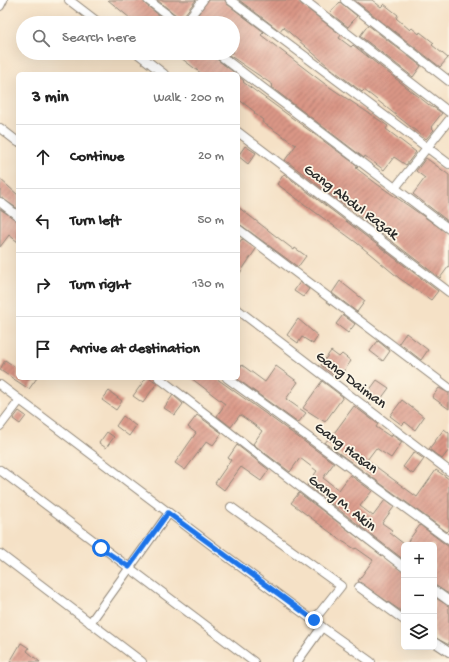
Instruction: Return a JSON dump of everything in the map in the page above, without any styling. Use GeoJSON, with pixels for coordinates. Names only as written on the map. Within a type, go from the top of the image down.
{"type":"FeatureCollection","features":[{"type":"Feature","properties":{"kind":"street"},"geometry":{"type":"LineString","coordinates":[[0,6],[3,0]]}},
{"type":"Feature","properties":{"kind":"street"},"geometry":{"type":"LineString","coordinates":[[69,0],[90,16]]}},
{"type":"Feature","properties":{"kind":"street"},"geometry":{"type":"LineString","coordinates":[[148,0],[169,16]]}},
{"type":"Feature","properties":{"kind":"street"},"geometry":{"type":"LineString","coordinates":[[190,16],[203,0]]}},
{"type":"Feature","properties":{"kind":"street"},"geometry":{"type":"LineString","coordinates":[[230,0],[449,164]]}},
{"type":"Feature","properties":{"kind":"street"},"geometry":{"type":"LineString","coordinates":[[304,0],[449,112]]}},
{"type":"Feature","properties":{"kind":"street"},"geometry":{"type":"LineString","coordinates":[[345,0],[449,82]]}},
{"type":"Feature","properties":{"kind":"street"},"geometry":{"type":"LineString","coordinates":[[146,60],[161,72]]}},
{"type":"Feature","properties":{"kind":"street"},"geometry":{"type":"LineString","coordinates":[[226,60],[449,229]]}},
{"type":"Feature","properties":{"kind":"street"},"geometry":{"type":"LineString","coordinates":[[395,188],[449,120]]}},
{"type":"Feature","properties":{"kind":"street"},"geometry":{"type":"LineString","coordinates":[[0,128],[16,140]]}},
{"type":"Feature","properties":{"kind":"street","name":"Gang Abdul Razak"},"geometry":{"type":"LineString","coordinates":[[240,134],[449,292]]}},
{"type":"Feature","properties":{"kind":"street"},"geometry":{"type":"LineString","coordinates":[[0,202],[16,214]]}},
{"type":"Feature","properties":{"kind":"street"},"geometry":{"type":"LineString","coordinates":[[240,231],[449,388]]}},
{"type":"Feature","properties":{"kind":"street","name":"Gang Daiman"},"geometry":{"type":"LineString","coordinates":[[240,312],[449,471]]}},
{"type":"Feature","properties":{"kind":"street","name":"Gang M. Akin"},"geometry":{"type":"LineString","coordinates":[[162,380],[401,565]]}},
{"type":"Feature","properties":{"kind":"street","name":"Gang Hasan"},"geometry":{"type":"LineString","coordinates":[[230,380],[316,441],[449,540]]}},
{"type":"Feature","properties":{"kind":"street"},"geometry":{"type":"LineString","coordinates":[[0,385],[168,513],[371,662]]}},
{"type":"Feature","properties":{"kind":"street"},"geometry":{"type":"LineString","coordinates":[[0,426],[20,400]]}},
{"type":"Feature","properties":{"kind":"street"},"geometry":{"type":"LineString","coordinates":[[0,470],[254,662]]}},
{"type":"Feature","properties":{"kind":"street"},"geometry":{"type":"LineString","coordinates":[[231,507],[341,586],[314,620]]}},
{"type":"Feature","properties":{"kind":"street"},"geometry":{"type":"LineString","coordinates":[[90,623],[168,513]]}},
{"type":"Feature","properties":{"kind":"street"},"geometry":{"type":"LineString","coordinates":[[0,554],[142,662]]}},
{"type":"Feature","properties":{"kind":"street"},"geometry":{"type":"LineString","coordinates":[[359,587],[401,618]]}},
{"type":"Feature","properties":{"kind":"street"},"geometry":{"type":"LineString","coordinates":[[437,592],[449,601]]}},
{"type":"Feature","properties":{"kind":"street"},"geometry":{"type":"LineString","coordinates":[[296,662],[322,627]]}},
{"type":"Feature","properties":{"kind":"street"},"geometry":{"type":"LineString","coordinates":[[437,644],[449,652]]}},
{"type":"Feature","properties":{"kind":"building"},"geometry":{"type":"Polygon","coordinates":[[[108,0],[143,0],[145,4],[160,16],[127,16],[108,0]]]}},
{"type":"Feature","properties":{"kind":"building"},"geometry":{"type":"Polygon","coordinates":[[[157,0],[196,0],[183,16],[177,16],[157,0]]]}},
{"type":"Feature","properties":{"kind":"building"},"geometry":{"type":"Polygon","coordinates":[[[208,0],[225,0],[227,4],[264,32],[261,35],[325,84],[388,126],[386,129],[416,152],[406,165],[394,157],[384,170],[365,156],[364,158],[271,87],[273,85],[236,60],[240,60],[240,16],[197,16],[208,0]]]}},
{"type":"Feature","properties":{"kind":"building"},"geometry":{"type":"Polygon","coordinates":[[[239,0],[299,0],[301,4],[341,35],[339,38],[351,47],[353,45],[433,108],[442,113],[431,127],[434,130],[426,139],[364,90],[362,92],[328,66],[283,27],[280,31],[239,0]]]}},
{"type":"Feature","properties":{"kind":"building"},"geometry":{"type":"Polygon","coordinates":[[[354,0],[372,0],[381,7],[384,4],[398,15],[396,18],[410,30],[412,28],[419,34],[420,32],[434,43],[432,45],[448,58],[440,67],[354,0]]]}},
{"type":"Feature","properties":{"kind":"building"},"geometry":{"type":"Polygon","coordinates":[[[340,2],[357,16],[348,27],[330,13],[340,2]]]}},
{"type":"Feature","properties":{"kind":"building"},"geometry":{"type":"Polygon","coordinates":[[[368,25],[421,66],[413,77],[360,36],[368,25]]]}},
{"type":"Feature","properties":{"kind":"building"},"geometry":{"type":"Polygon","coordinates":[[[184,60],[218,60],[233,72],[199,72],[184,60]]]}},
{"type":"Feature","properties":{"kind":"building"},"geometry":{"type":"Polygon","coordinates":[[[240,78],[244,81],[243,82],[358,166],[356,168],[377,184],[449,234],[449,266],[440,278],[285,160],[296,145],[262,122],[263,120],[254,113],[255,112],[240,101],[240,78]]]}},
{"type":"Feature","properties":{"kind":"building"},"geometry":{"type":"Polygon","coordinates":[[[245,146],[256,153],[248,164],[240,158],[240,153],[245,146]]]}},
{"type":"Feature","properties":{"kind":"building"},"geometry":{"type":"Polygon","coordinates":[[[426,158],[449,175],[449,222],[413,194],[425,178],[416,171],[426,158]]]}},
{"type":"Feature","properties":{"kind":"building"},"geometry":{"type":"Polygon","coordinates":[[[284,174],[438,291],[431,300],[399,278],[357,243],[277,184],[284,174]]]}},
{"type":"Feature","properties":{"kind":"building"},"geometry":{"type":"Polygon","coordinates":[[[0,179],[16,193],[16,208],[0,197],[0,179]]]}},
{"type":"Feature","properties":{"kind":"building"},"geometry":{"type":"Polygon","coordinates":[[[0,209],[16,220],[16,240],[9,235],[0,247],[0,209]]]}},
{"type":"Feature","properties":{"kind":"building"},"geometry":{"type":"Polygon","coordinates":[[[240,209],[294,250],[295,248],[306,256],[298,267],[240,224],[240,209]]]}},
{"type":"Feature","properties":{"kind":"building"},"geometry":{"type":"Polygon","coordinates":[[[242,239],[256,249],[240,273],[240,242],[242,239]]]}},
{"type":"Feature","properties":{"kind":"building"},"geometry":{"type":"Polygon","coordinates":[[[340,281],[365,301],[357,312],[332,293],[340,281]]]}},
{"type":"Feature","properties":{"kind":"building"},"geometry":{"type":"Polygon","coordinates":[[[300,282],[309,289],[303,297],[294,291],[300,282]]]}},
{"type":"Feature","properties":{"kind":"building"},"geometry":{"type":"Polygon","coordinates":[[[343,315],[355,324],[348,333],[336,324],[343,315]]]}},
{"type":"Feature","properties":{"kind":"building"},"geometry":{"type":"Polygon","coordinates":[[[298,319],[318,336],[313,344],[302,337],[298,343],[287,335],[298,319]]]}},
{"type":"Feature","properties":{"kind":"building"},"geometry":{"type":"Polygon","coordinates":[[[406,333],[428,350],[421,360],[399,343],[406,333]]]}},
{"type":"Feature","properties":{"kind":"building"},"geometry":{"type":"Polygon","coordinates":[[[378,341],[390,351],[383,361],[370,351],[378,341]]]}},
{"type":"Feature","properties":{"kind":"building"},"geometry":{"type":"Polygon","coordinates":[[[331,351],[339,357],[342,354],[351,361],[338,379],[321,365],[331,351]]]}},
{"type":"Feature","properties":{"kind":"building"},"geometry":{"type":"Polygon","coordinates":[[[5,360],[16,368],[16,380],[36,380],[29,389],[0,370],[5,360]]]}},
{"type":"Feature","properties":{"kind":"building"},"geometry":{"type":"Polygon","coordinates":[[[242,365],[265,382],[276,366],[298,382],[286,399],[306,413],[298,423],[239,380],[240,380],[240,368],[242,365]]]}},
{"type":"Feature","properties":{"kind":"building"},"geometry":{"type":"Polygon","coordinates":[[[145,380],[153,380],[157,383],[143,403],[133,396],[145,380]]]}},
{"type":"Feature","properties":{"kind":"building"},"geometry":{"type":"Polygon","coordinates":[[[194,380],[219,380],[334,463],[323,478],[339,490],[350,475],[372,491],[360,506],[373,516],[385,500],[394,507],[382,523],[392,530],[390,533],[401,542],[401,558],[307,485],[317,471],[300,458],[290,472],[253,444],[262,431],[256,426],[240,415],[231,427],[217,416],[225,404],[194,380]]]}},
{"type":"Feature","properties":{"kind":"building"},"geometry":{"type":"Polygon","coordinates":[[[377,380],[389,388],[378,403],[366,395],[377,380]]]}},
{"type":"Feature","properties":{"kind":"building"},"geometry":{"type":"Polygon","coordinates":[[[322,381],[343,397],[325,422],[303,408],[322,381]]]}},
{"type":"Feature","properties":{"kind":"building"},"geometry":{"type":"Polygon","coordinates":[[[439,388],[449,393],[449,409],[432,397],[439,388]]]}},
{"type":"Feature","properties":{"kind":"building"},"geometry":{"type":"Polygon","coordinates":[[[109,391],[122,401],[116,410],[102,400],[109,391]]]}},
{"type":"Feature","properties":{"kind":"building"},"geometry":{"type":"Polygon","coordinates":[[[173,395],[183,404],[175,415],[164,408],[173,395]]]}},
{"type":"Feature","properties":{"kind":"building"},"geometry":{"type":"Polygon","coordinates":[[[402,400],[424,417],[415,430],[405,422],[402,425],[390,416],[402,400]]]}},
{"type":"Feature","properties":{"kind":"building"},"geometry":{"type":"Polygon","coordinates":[[[354,406],[378,424],[376,427],[402,442],[391,458],[376,448],[367,460],[417,497],[436,470],[449,479],[449,530],[447,532],[325,443],[328,439],[329,440],[354,406]]]}},
{"type":"Feature","properties":{"kind":"building"},"geometry":{"type":"Polygon","coordinates":[[[19,411],[26,416],[20,424],[13,419],[19,411]]]}},
{"type":"Feature","properties":{"kind":"building"},"geometry":{"type":"Polygon","coordinates":[[[197,415],[222,433],[213,445],[207,441],[185,470],[175,463],[196,433],[188,427],[197,415]]]}},
{"type":"Feature","properties":{"kind":"building"},"geometry":{"type":"Polygon","coordinates":[[[123,416],[136,426],[129,436],[116,426],[123,416]]]}},
{"type":"Feature","properties":{"kind":"building"},"geometry":{"type":"Polygon","coordinates":[[[444,429],[449,433],[449,450],[442,459],[429,449],[444,429]]]}},
{"type":"Feature","properties":{"kind":"building"},"geometry":{"type":"Polygon","coordinates":[[[107,432],[114,437],[106,448],[99,443],[107,432]]]}},
{"type":"Feature","properties":{"kind":"building"},"geometry":{"type":"Polygon","coordinates":[[[237,445],[269,470],[261,481],[241,467],[224,490],[215,483],[231,460],[228,458],[237,445]]]}},
{"type":"Feature","properties":{"kind":"building"},"geometry":{"type":"Polygon","coordinates":[[[414,452],[424,459],[413,474],[403,467],[414,452]]]}},
{"type":"Feature","properties":{"kind":"building"},"geometry":{"type":"Polygon","coordinates":[[[299,493],[401,570],[401,611],[358,581],[373,560],[356,548],[355,549],[342,541],[291,503],[299,493]]]}},
{"type":"Feature","properties":{"kind":"building"},"geometry":{"type":"Polygon","coordinates":[[[420,525],[449,547],[449,594],[437,587],[437,542],[407,542],[420,525]]]}},
{"type":"Feature","properties":{"kind":"building"},"geometry":{"type":"Polygon","coordinates":[[[437,599],[449,606],[449,645],[437,639],[437,599]]]}},
{"type":"Feature","properties":{"kind":"building"},"geometry":{"type":"Polygon","coordinates":[[[21,643],[29,648],[27,651],[40,662],[10,662],[21,643]]]}},
{"type":"Feature","properties":{"kind":"route"},"geometry":{"type":"LineString","coordinates":[[101,548],[129,567],[168,513],[314,620]]}}]}
